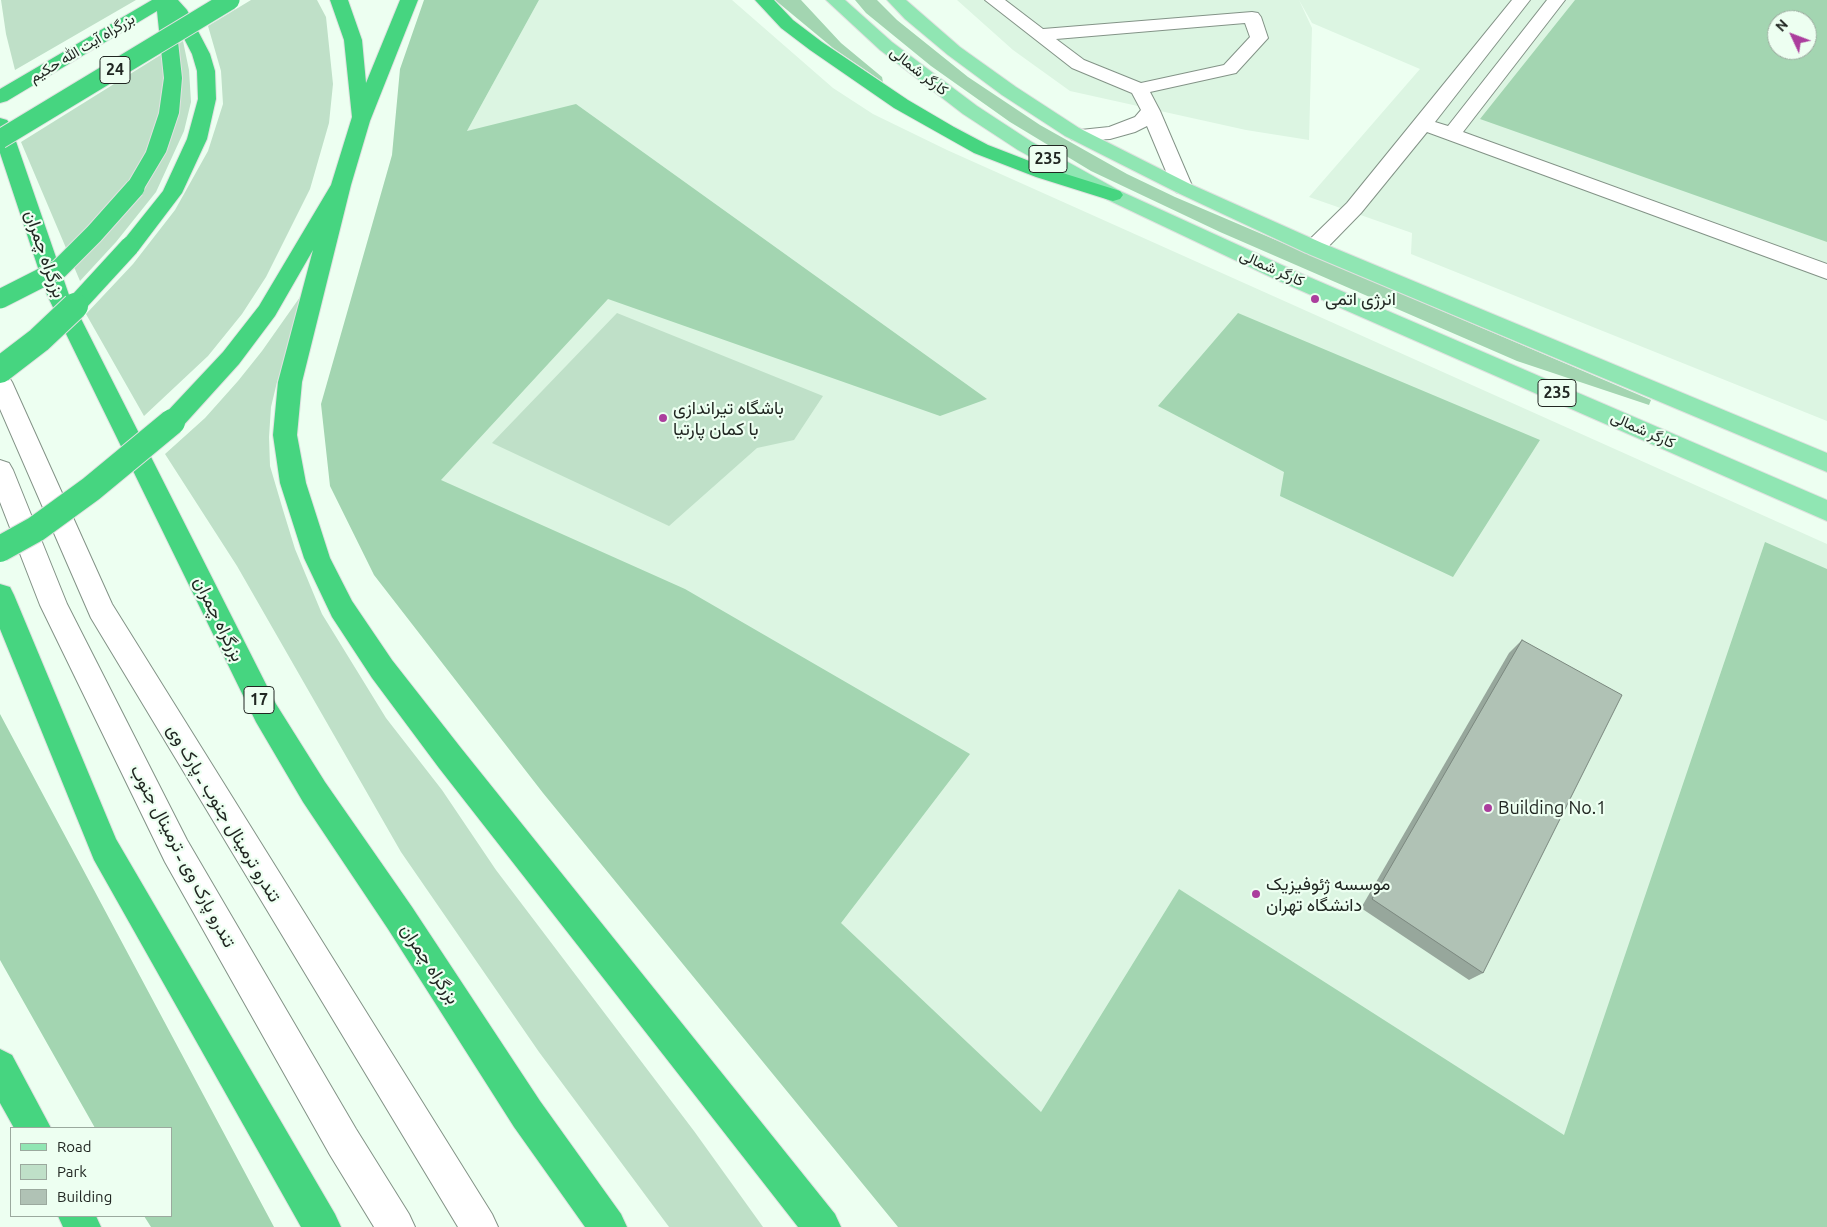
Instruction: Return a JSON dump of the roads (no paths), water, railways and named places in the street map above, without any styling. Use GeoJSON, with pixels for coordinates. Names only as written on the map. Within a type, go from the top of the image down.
{"type":"FeatureCollection","features":[{"type":"Feature","properties":{"kind":"highway","name":"بزرگراه آیت الله حکیم"},"geometry":{"type":"LineString","coordinates":[[0,97],[164,0]]}},
{"type":"Feature","properties":{"kind":"highway"},"geometry":{"type":"LineString","coordinates":[[0,299],[59,269],[94,234],[135,188],[156,152],[169,113],[173,78],[164,0]]}},
{"type":"Feature","properties":{"kind":"highway"},"geometry":{"type":"LineString","coordinates":[[0,370],[38,340],[74,307],[130,246],[172,193],[197,139],[207,99],[206,71],[201,54],[178,10],[169,0]]}},
{"type":"Feature","properties":{"kind":"highway","name":"24"},"geometry":{"type":"LineString","coordinates":[[0,139],[230,0]]}},
{"type":"Feature","properties":{"kind":"highway"},"geometry":{"type":"LineString","coordinates":[[339,0],[354,40],[360,121]]}},
{"type":"Feature","properties":{"kind":"highway"},"geometry":{"type":"LineString","coordinates":[[409,0],[360,121],[341,185],[290,382],[285,435],[293,483],[317,558],[342,609],[388,677],[822,1227]]}},
{"type":"Feature","properties":{"kind":"highway"},"geometry":{"type":"LineString","coordinates":[[764,0],[787,24],[816,46],[893,98],[947,131],[981,149],[1034,170],[1112,195]]}},
{"type":"Feature","properties":{"kind":"highway","name":"بزرگراه چمران"},"geometry":{"type":"LineString","coordinates":[[0,124],[58,295],[266,713],[314,792],[400,918],[527,1114],[608,1227]]}},
{"type":"Feature","properties":{"kind":"highway"},"geometry":{"type":"LineString","coordinates":[[0,549],[36,529],[91,489],[172,422],[231,358],[267,311],[341,185]]}},
{"type":"Feature","properties":{"kind":"highway"},"geometry":{"type":"LineString","coordinates":[[0,595],[105,849],[322,1227]]}},
{"type":"Feature","properties":{"kind":"highway"},"geometry":{"type":"LineString","coordinates":[[0,1067],[33,1127]]}},
{"type":"Feature","properties":{"kind":"main road","name":"کارگر شمالی"},"geometry":{"type":"LineString","coordinates":[[835,0],[886,46],[996,128],[1112,195],[1288,276],[1827,511]]}},
{"type":"Feature","properties":{"kind":"main road","name":"235"},"geometry":{"type":"LineString","coordinates":[[896,0],[911,15],[962,57],[1009,91],[1078,135],[1183,188],[1314,248],[1827,463]]}},
{"type":"Feature","properties":{"kind":"main road"},"geometry":{"type":"LineString","coordinates":[[1723,466],[1738,426]]}},
{"type":"Feature","properties":{"kind":"lane"},"geometry":{"type":"LineString","coordinates":[[994,0],[1039,35],[1078,64],[1139,89],[1230,69],[1259,38],[1252,17],[1039,35]]}},
{"type":"Feature","properties":{"kind":"lane"},"geometry":{"type":"LineString","coordinates":[[1314,248],[1354,208],[1521,0]]}},
{"type":"Feature","properties":{"kind":"lane"},"geometry":{"type":"LineString","coordinates":[[1452,134],[1556,0]]}},
{"type":"Feature","properties":{"kind":"lane"},"geometry":{"type":"LineString","coordinates":[[1139,89],[1151,111],[1183,188]]}},
{"type":"Feature","properties":{"kind":"lane"},"geometry":{"type":"LineString","coordinates":[[1078,135],[1110,133],[1128,128],[1142,121],[1151,111]]}},
{"type":"Feature","properties":{"kind":"lane"},"geometry":{"type":"LineString","coordinates":[[1423,124],[1827,272]]}},
{"type":"Feature","properties":{"kind":"lane","name":"تندرو ترمینال جنوب ـ پارک وی"},"geometry":{"type":"LineString","coordinates":[[0,382],[101,610],[479,1227]]}},
{"type":"Feature","properties":{"kind":"lane","name":"تندرو پارک وی ـ ترمینال جنوب"},"geometry":{"type":"LineString","coordinates":[[0,470],[54,605],[176,851],[342,1142],[396,1227]]}},
{"type":"Feature","properties":{"kind":"place","name":"انرژی اتمی"},"geometry":{"type":"Point","coordinates":[1315,299]}},
{"type":"Feature","properties":{"kind":"place","name":"باشگاه تیراندازی با کمان پارتیا"},"geometry":{"type":"Point","coordinates":[663,418]}},
{"type":"Feature","properties":{"kind":"place","name":"Building No.1"},"geometry":{"type":"Point","coordinates":[1488,808]}},
{"type":"Feature","properties":{"kind":"place","name":"موسسه ژئوفیزیک دانشگاه تهران"},"geometry":{"type":"Point","coordinates":[1256,894]}}]}
